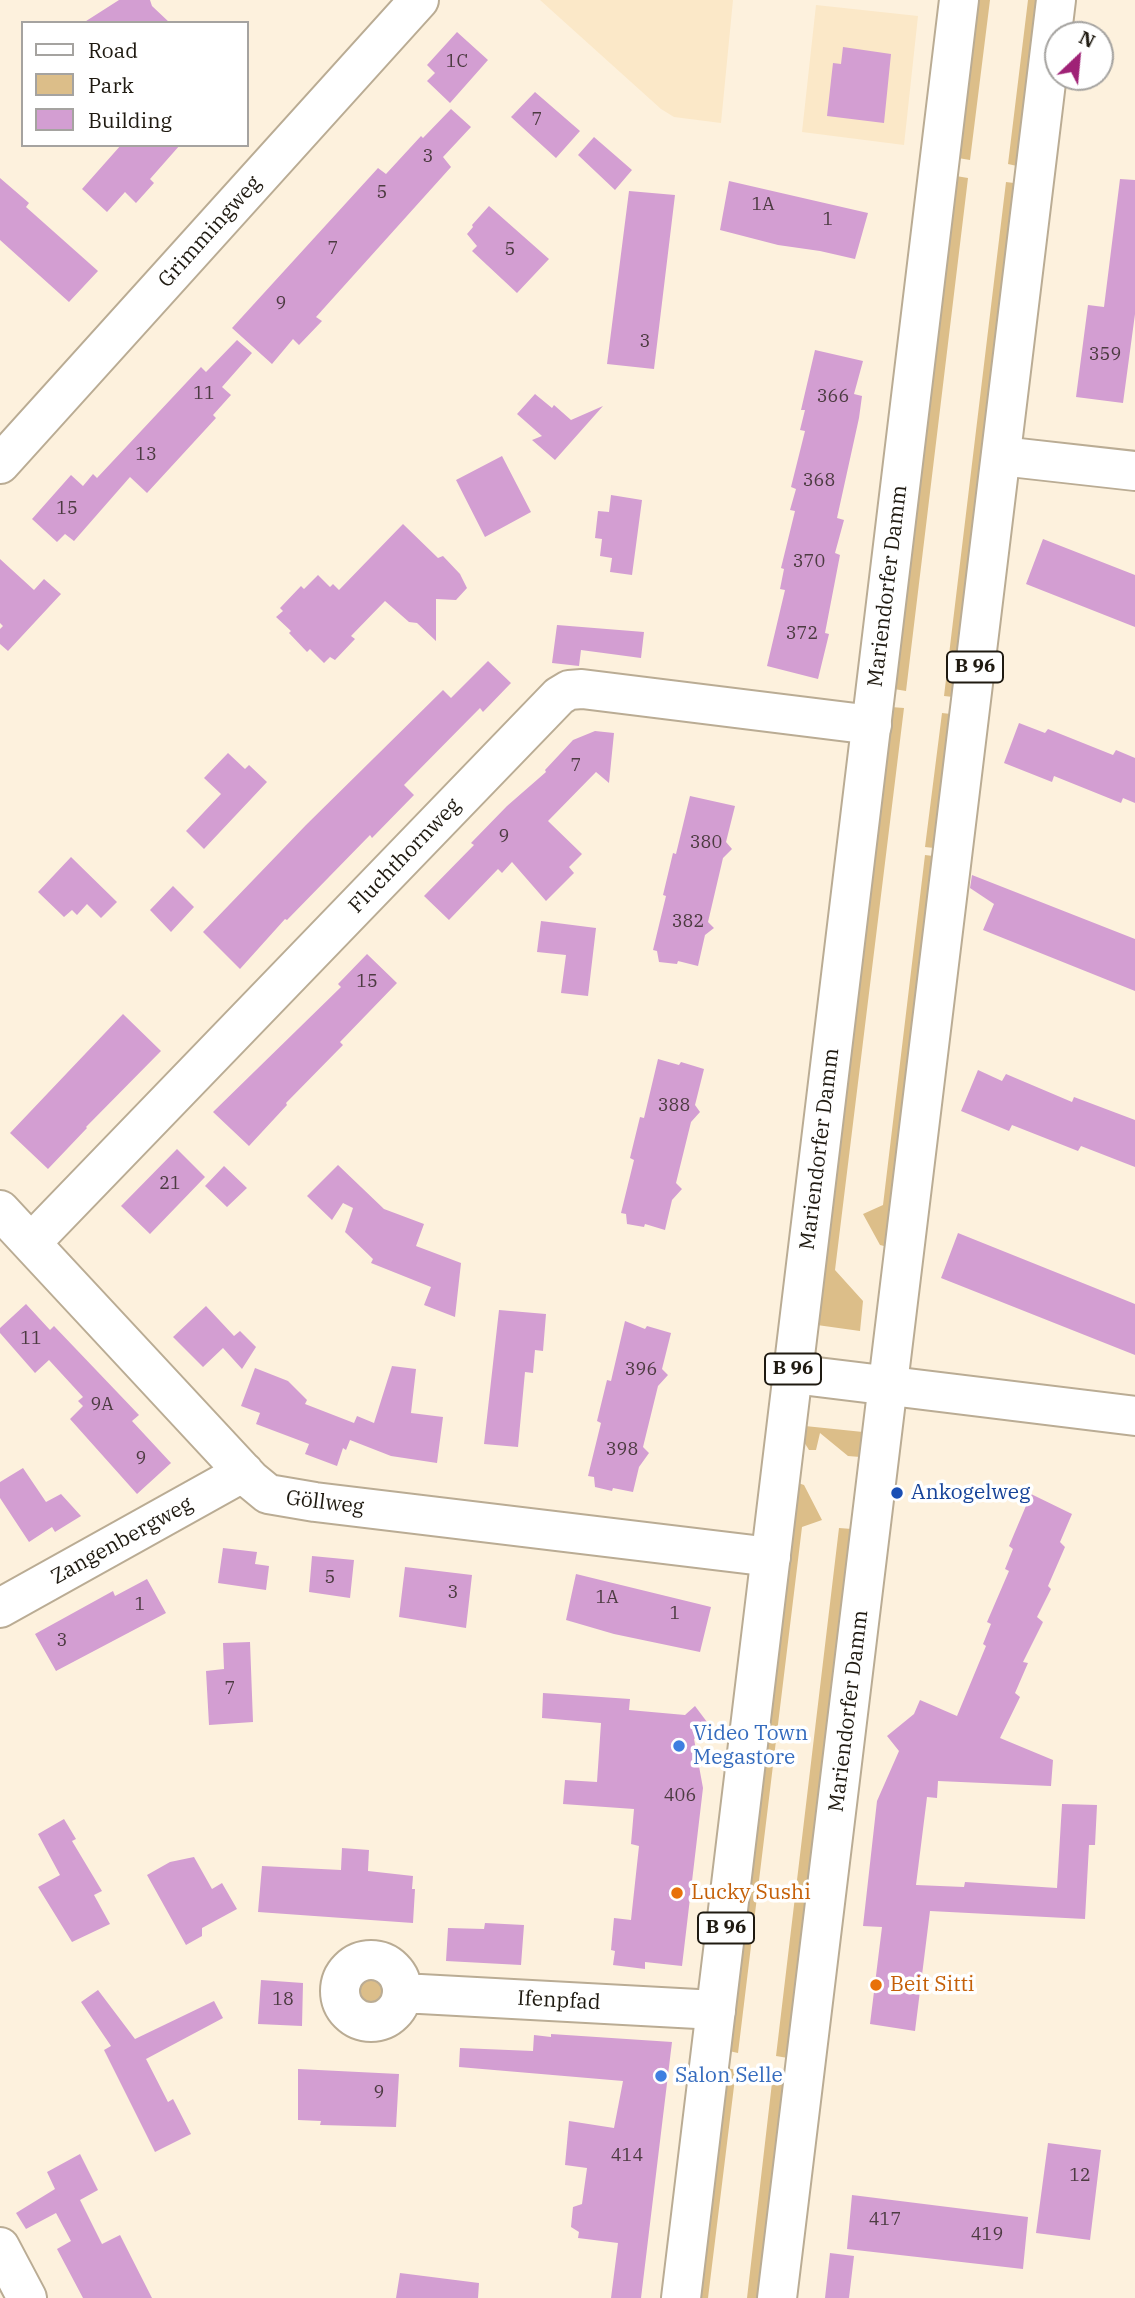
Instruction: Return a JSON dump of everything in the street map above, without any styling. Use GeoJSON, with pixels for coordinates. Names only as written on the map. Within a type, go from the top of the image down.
{"type":"FeatureCollection","features":[{"type":"Feature","properties":{"kind":"main road","name":"Grimmingweg"},"geometry":{"type":"LineString","coordinates":[[0,464],[419,0]]}},
{"type":"Feature","properties":{"kind":"main road","name":"Mariendorfer Damm"},"geometry":{"type":"LineString","coordinates":[[681,2298],[959,0]]}},
{"type":"Feature","properties":{"kind":"main road","name":"Mariendorfer Damm"},"geometry":{"type":"LineString","coordinates":[[777,2298],[1056,0]]}},
{"type":"Feature","properties":{"kind":"main road"},"geometry":{"type":"LineString","coordinates":[[1001,456],[1135,471]]}},
{"type":"Feature","properties":{"kind":"main road","name":"Fluchthornweg"},"geometry":{"type":"LineString","coordinates":[[31,1243],[559,696],[569,690],[582,689],[872,725]]}},
{"type":"Feature","properties":{"kind":"main road","name":"Göllweg"},"geometry":{"type":"LineString","coordinates":[[0,1210],[260,1489],[278,1497],[771,1557]]}},
{"type":"Feature","properties":{"kind":"main road"},"geometry":{"type":"LineString","coordinates":[[793,1374],[1135,1416]]}},
{"type":"Feature","properties":{"kind":"main road","name":"Zangenbergweg"},"geometry":{"type":"LineString","coordinates":[[0,1608],[244,1472]]}},
{"type":"Feature","properties":{"kind":"main road","name":"Ifenpfad"},"geometry":{"type":"LineString","coordinates":[[402,1993],[716,2010]]}},
{"type":"Feature","properties":{"kind":"main road"},"geometry":{"type":"LineString","coordinates":[[0,2247],[27,2298]]}},
{"type":"Feature","properties":{"kind":"shaded area"},"geometry":{"type":"Polygon","coordinates":[[[540,0],[733,0],[721,123],[674,117],[661,109],[540,0]]]}},
{"type":"Feature","properties":{"kind":"shaded area"},"geometry":{"type":"Polygon","coordinates":[[[816,5],[918,16],[904,145],[802,132],[816,5]]]}},
{"type":"Feature","properties":{"kind":"green space"},"geometry":{"type":"Polygon","coordinates":[[[977,0],[990,0],[970,160],[958,158],[977,0]]]}},
{"type":"Feature","properties":{"kind":"green space"},"geometry":{"type":"Polygon","coordinates":[[[1028,0],[1037,0],[1017,166],[1008,164],[1028,0]]]}},
{"type":"Feature","properties":{"kind":"green space"},"geometry":{"type":"Polygon","coordinates":[[[956,176],[968,178],[906,691],[894,689],[956,176]]]}},
{"type":"Feature","properties":{"kind":"green space"},"geometry":{"type":"Polygon","coordinates":[[[1006,182],[1014,183],[953,697],[944,696],[1006,182]]]}},
{"type":"Feature","properties":{"kind":"green space"},"geometry":{"type":"Polygon","coordinates":[[[891,707],[904,708],[835,1270],[863,1301],[860,1331],[817,1325],[891,707]]]}},
{"type":"Feature","properties":{"kind":"green space"},"geometry":{"type":"Polygon","coordinates":[[[942,713],[951,714],[934,848],[925,847],[942,713]]]}},
{"type":"Feature","properties":{"kind":"green space"},"geometry":{"type":"Polygon","coordinates":[[[925,855],[933,856],[887,1243],[884,1246],[880,1245],[863,1214],[883,1205],[925,855]]]}},
{"type":"Feature","properties":{"kind":"green space"},"geometry":{"type":"Polygon","coordinates":[[[805,1426],[863,1432],[860,1457],[848,1456],[820,1433],[816,1450],[809,1450],[804,1442],[805,1426]]]}},
{"type":"Feature","properties":{"kind":"green space"},"geometry":{"type":"Polygon","coordinates":[[[798,1483],[804,1485],[822,1520],[802,1527],[738,2053],[729,2051],[798,1483]]]}},
{"type":"Feature","properties":{"kind":"green space"},"geometry":{"type":"Polygon","coordinates":[[[839,1528],[852,1529],[788,2058],[776,2056],[839,1528]]]}},
{"type":"Feature","properties":{"kind":"green space"},"geometry":{"type":"Polygon","coordinates":[[[370,1974],[382,1980],[388,1992],[382,2004],[370,2010],[358,2004],[352,1992],[358,1980],[370,1974]]]}},
{"type":"Feature","properties":{"kind":"green space"},"geometry":{"type":"Polygon","coordinates":[[[727,2068],[736,2070],[708,2298],[699,2298],[727,2068]]]}},
{"type":"Feature","properties":{"kind":"green space"},"geometry":{"type":"Polygon","coordinates":[[[773,2074],[785,2075],[759,2298],[747,2298],[773,2074]]]}},
{"type":"Feature","properties":{"kind":"building"},"geometry":{"type":"Polygon","coordinates":[[[119,0],[150,0],[152,6],[168,21],[86,21],[119,0]]]}},
{"type":"Feature","properties":{"kind":"building"},"geometry":{"type":"Polygon","coordinates":[[[457,32],[488,60],[450,103],[427,81],[435,73],[427,65],[457,32]]]}},
{"type":"Feature","properties":{"kind":"building"},"geometry":{"type":"Polygon","coordinates":[[[843,47],[891,54],[884,123],[827,116],[833,63],[841,64],[843,47]]]}},
{"type":"Feature","properties":{"kind":"building"},"geometry":{"type":"Polygon","coordinates":[[[535,92],[580,131],[556,158],[511,117],[535,92]]]}},
{"type":"Feature","properties":{"kind":"building"},"geometry":{"type":"Polygon","coordinates":[[[451,109],[471,127],[443,157],[451,167],[316,317],[322,321],[299,345],[293,339],[272,364],[232,328],[378,168],[386,174],[421,136],[423,138],[451,109]]]}},
{"type":"Feature","properties":{"kind":"building"},"geometry":{"type":"Polygon","coordinates":[[[594,137],[632,170],[615,190],[578,155],[594,137]]]}},
{"type":"Feature","properties":{"kind":"building"},"geometry":{"type":"Polygon","coordinates":[[[119,147],[178,147],[150,179],[154,183],[136,203],[125,192],[107,212],[82,189],[119,147]]]}},
{"type":"Feature","properties":{"kind":"building"},"geometry":{"type":"Polygon","coordinates":[[[0,178],[29,203],[26,207],[98,271],[69,302],[0,240],[0,178]]]}},
{"type":"Feature","properties":{"kind":"building"},"geometry":{"type":"Polygon","coordinates":[[[1120,179],[1135,180],[1135,314],[1123,403],[1076,397],[1088,305],[1104,307],[1120,179]]]}},
{"type":"Feature","properties":{"kind":"building"},"geometry":{"type":"Polygon","coordinates":[[[729,181],[868,213],[855,259],[778,245],[720,230],[729,181]]]}},
{"type":"Feature","properties":{"kind":"building"},"geometry":{"type":"Polygon","coordinates":[[[629,191],[675,195],[654,369],[607,364],[629,191]]]}},
{"type":"Feature","properties":{"kind":"building"},"geometry":{"type":"Polygon","coordinates":[[[489,206],[549,259],[517,293],[472,251],[477,246],[467,234],[489,206]]]}},
{"type":"Feature","properties":{"kind":"building"},"geometry":{"type":"Polygon","coordinates":[[[237,340],[252,353],[222,387],[231,395],[213,415],[216,418],[147,493],[130,477],[74,541],[65,534],[57,542],[32,519],[71,475],[83,486],[93,474],[97,478],[201,367],[206,372],[237,340]]]}},
{"type":"Feature","properties":{"kind":"building"},"geometry":{"type":"Polygon","coordinates":[[[815,350],[863,361],[854,394],[862,396],[859,418],[837,518],[844,520],[835,553],[840,555],[825,633],[829,634],[818,679],[767,666],[785,590],[780,589],[784,569],[781,568],[795,511],[790,510],[796,489],[791,487],[805,431],[800,430],[805,410],[801,410],[815,350]]]}},
{"type":"Feature","properties":{"kind":"building"},"geometry":{"type":"Polygon","coordinates":[[[535,394],[552,408],[554,405],[571,420],[603,406],[555,460],[532,440],[542,436],[517,414],[535,394]]]}},
{"type":"Feature","properties":{"kind":"building"},"geometry":{"type":"Polygon","coordinates":[[[502,456],[531,512],[485,537],[456,480],[502,456]]]}},
{"type":"Feature","properties":{"kind":"building"},"geometry":{"type":"Polygon","coordinates":[[[611,495],[642,500],[632,575],[610,572],[612,558],[600,556],[602,539],[595,538],[598,511],[609,512],[611,495]]]}},
{"type":"Feature","properties":{"kind":"building"},"geometry":{"type":"Polygon","coordinates":[[[403,524],[438,558],[443,556],[460,574],[467,588],[456,600],[436,599],[436,641],[417,623],[409,622],[385,601],[351,636],[355,639],[335,660],[330,657],[324,663],[310,649],[307,652],[276,617],[283,611],[280,608],[301,586],[304,589],[318,575],[330,587],[333,584],[339,590],[403,524]]]}},
{"type":"Feature","properties":{"kind":"building"},"geometry":{"type":"Polygon","coordinates":[[[1043,539],[1135,575],[1135,627],[1026,584],[1043,539]]]}},
{"type":"Feature","properties":{"kind":"building"},"geometry":{"type":"Polygon","coordinates":[[[0,559],[34,590],[44,579],[61,594],[8,651],[0,644],[0,629],[3,626],[0,623],[0,559]]]}},
{"type":"Feature","properties":{"kind":"building"},"geometry":{"type":"Polygon","coordinates":[[[557,625],[644,632],[641,658],[581,650],[579,666],[552,663],[557,625]]]}},
{"type":"Feature","properties":{"kind":"building"},"geometry":{"type":"Polygon","coordinates":[[[488,661],[511,683],[483,712],[480,708],[404,785],[414,795],[372,838],[370,835],[287,920],[285,919],[240,969],[203,932],[306,825],[443,690],[451,698],[488,661]]]}},
{"type":"Feature","properties":{"kind":"building"},"geometry":{"type":"Polygon","coordinates":[[[1019,723],[1045,733],[1048,729],[1113,755],[1116,750],[1135,758],[1135,803],[1123,798],[1121,803],[1054,776],[1052,782],[1004,763],[1019,723]]]}},
{"type":"Feature","properties":{"kind":"building"},"geometry":{"type":"Polygon","coordinates":[[[595,731],[614,733],[609,783],[596,772],[548,821],[582,854],[569,867],[574,873],[546,901],[512,862],[502,873],[498,869],[449,920],[424,896],[474,845],[471,843],[507,806],[546,772],[573,740],[595,731]]]}},
{"type":"Feature","properties":{"kind":"building"},"geometry":{"type":"Polygon","coordinates":[[[228,753],[245,769],[249,765],[267,782],[204,849],[186,831],[221,794],[204,778],[228,753]]]}},
{"type":"Feature","properties":{"kind":"building"},"geometry":{"type":"Polygon","coordinates":[[[690,796],[735,806],[726,842],[732,849],[723,858],[708,922],[714,928],[705,935],[698,966],[678,961],[677,964],[659,962],[657,951],[653,950],[673,853],[676,854],[690,796]]]}},
{"type":"Feature","properties":{"kind":"building"},"geometry":{"type":"Polygon","coordinates":[[[71,857],[117,902],[101,918],[87,904],[77,915],[72,910],[64,917],[38,892],[71,857]]]}},
{"type":"Feature","properties":{"kind":"building"},"geometry":{"type":"Polygon","coordinates":[[[972,875],[1135,939],[1135,991],[983,930],[994,904],[970,888],[972,875]]]}},
{"type":"Feature","properties":{"kind":"building"},"geometry":{"type":"Polygon","coordinates":[[[173,886],[194,907],[171,932],[150,910],[173,886]]]}},
{"type":"Feature","properties":{"kind":"building"},"geometry":{"type":"Polygon","coordinates":[[[541,921],[596,928],[588,996],[561,993],[566,955],[537,952],[541,921]]]}},
{"type":"Feature","properties":{"kind":"building"},"geometry":{"type":"Polygon","coordinates":[[[367,954],[397,983],[340,1042],[343,1045],[286,1103],[249,1146],[213,1112],[341,987],[338,984],[367,954]]]}},
{"type":"Feature","properties":{"kind":"building"},"geometry":{"type":"Polygon","coordinates":[[[123,1014],[161,1051],[48,1169],[10,1133],[123,1014]]]}},
{"type":"Feature","properties":{"kind":"building"},"geometry":{"type":"Polygon","coordinates":[[[658,1059],[704,1069],[695,1105],[700,1112],[691,1122],[676,1183],[682,1189],[672,1200],[665,1230],[645,1224],[644,1227],[627,1224],[626,1214],[621,1213],[634,1160],[630,1158],[640,1117],[644,1118],[658,1059]]]}},
{"type":"Feature","properties":{"kind":"building"},"geometry":{"type":"Polygon","coordinates":[[[978,1070],[1002,1081],[1006,1074],[1072,1102],[1074,1097],[1135,1120],[1135,1167],[1081,1146],[1078,1151],[1012,1125],[1009,1131],[961,1111],[978,1070]]]}},
{"type":"Feature","properties":{"kind":"building"},"geometry":{"type":"Polygon","coordinates":[[[177,1149],[205,1177],[150,1234],[121,1206],[177,1149]]]}},
{"type":"Feature","properties":{"kind":"building"},"geometry":{"type":"Polygon","coordinates":[[[338,1165],[384,1209],[424,1224],[416,1246],[461,1263],[455,1317],[424,1305],[431,1287],[371,1263],[373,1259],[345,1232],[353,1208],[343,1203],[332,1220],[307,1196],[338,1165]]]}},
{"type":"Feature","properties":{"kind":"building"},"geometry":{"type":"Polygon","coordinates":[[[224,1166],[247,1188],[227,1207],[205,1186],[224,1166]]]}},
{"type":"Feature","properties":{"kind":"building"},"geometry":{"type":"Polygon","coordinates":[[[958,1233],[1135,1304],[1135,1355],[941,1278],[958,1233]]]}},
{"type":"Feature","properties":{"kind":"building"},"geometry":{"type":"Polygon","coordinates":[[[26,1304],[50,1330],[54,1326],[139,1415],[132,1421],[171,1463],[137,1494],[70,1419],[83,1406],[78,1401],[83,1397],[49,1360],[35,1373],[0,1333],[0,1328],[26,1304]]]}},
{"type":"Feature","properties":{"kind":"building"},"geometry":{"type":"Polygon","coordinates":[[[206,1306],[234,1336],[240,1331],[256,1347],[242,1369],[223,1348],[203,1367],[173,1337],[206,1306]]]}},
{"type":"Feature","properties":{"kind":"building"},"geometry":{"type":"Polygon","coordinates":[[[499,1310],[546,1314],[543,1351],[535,1350],[533,1373],[525,1372],[518,1447],[484,1444],[499,1310]]]}},
{"type":"Feature","properties":{"kind":"building"},"geometry":{"type":"Polygon","coordinates":[[[625,1321],[645,1329],[647,1326],[671,1333],[662,1369],[668,1375],[658,1386],[643,1447],[649,1453],[639,1467],[633,1492],[595,1487],[594,1477],[588,1476],[601,1423],[597,1421],[607,1380],[611,1381],[625,1321]]]}},
{"type":"Feature","properties":{"kind":"building"},"geometry":{"type":"Polygon","coordinates":[[[392,1366],[416,1369],[411,1413],[443,1417],[437,1463],[391,1456],[350,1440],[346,1450],[343,1448],[337,1466],[305,1454],[309,1444],[256,1424],[260,1413],[241,1406],[255,1368],[288,1381],[307,1400],[305,1404],[354,1423],[357,1416],[374,1423],[392,1366]]]}},
{"type":"Feature","properties":{"kind":"building"},"geometry":{"type":"Polygon","coordinates":[[[23,1468],[46,1502],[61,1494],[81,1516],[55,1532],[52,1527],[29,1542],[0,1498],[0,1482],[23,1468]]]}},
{"type":"Feature","properties":{"kind":"building"},"geometry":{"type":"Polygon","coordinates":[[[1031,1494],[1072,1514],[1060,1542],[1065,1547],[1048,1586],[1051,1589],[1037,1617],[1043,1622],[1023,1662],[1028,1663],[1015,1693],[1020,1697],[1000,1738],[1053,1760],[1051,1786],[938,1781],[937,1798],[927,1797],[916,1885],[964,1887],[965,1882],[1057,1888],[1062,1804],[1097,1805],[1095,1845],[1089,1845],[1085,1919],[930,1911],[915,2031],[870,2024],[882,1927],[863,1926],[877,1801],[899,1751],[887,1736],[914,1714],[920,1700],[957,1716],[986,1646],[983,1644],[991,1624],[987,1622],[1009,1571],[1005,1569],[1013,1549],[1009,1546],[1031,1494]]]}},
{"type":"Feature","properties":{"kind":"building"},"geometry":{"type":"Polygon","coordinates":[[[223,1548],[257,1552],[255,1564],[269,1566],[266,1590],[218,1583],[223,1548]]]}},
{"type":"Feature","properties":{"kind":"building"},"geometry":{"type":"Polygon","coordinates":[[[312,1556],[354,1560],[350,1598],[309,1592],[312,1556]]]}},
{"type":"Feature","properties":{"kind":"building"},"geometry":{"type":"Polygon","coordinates":[[[405,1567],[472,1575],[466,1628],[399,1617],[405,1567]]]}},
{"type":"Feature","properties":{"kind":"building"},"geometry":{"type":"Polygon","coordinates":[[[576,1574],[711,1607],[700,1652],[614,1634],[566,1620],[576,1574]]]}},
{"type":"Feature","properties":{"kind":"building"},"geometry":{"type":"Polygon","coordinates":[[[147,1579],[166,1613],[56,1671],[35,1634],[113,1591],[115,1596],[147,1579]]]}},
{"type":"Feature","properties":{"kind":"building"},"geometry":{"type":"Polygon","coordinates":[[[250,1642],[253,1722],[209,1725],[206,1671],[224,1669],[223,1643],[250,1642]]]}},
{"type":"Feature","properties":{"kind":"building"},"geometry":{"type":"Polygon","coordinates":[[[543,1693],[630,1699],[629,1710],[685,1715],[695,1706],[710,1726],[694,1739],[703,1788],[682,1966],[645,1962],[645,1969],[613,1965],[615,1951],[611,1950],[614,1918],[631,1920],[639,1846],[631,1844],[634,1809],[563,1804],[565,1780],[597,1782],[601,1723],[542,1718],[543,1693]]]}},
{"type":"Feature","properties":{"kind":"building"},"geometry":{"type":"Polygon","coordinates":[[[64,1819],[76,1839],[72,1841],[102,1891],[94,1895],[110,1924],[72,1942],[38,1887],[60,1875],[38,1834],[64,1819]]]}},
{"type":"Feature","properties":{"kind":"building"},"geometry":{"type":"Polygon","coordinates":[[[342,1848],[369,1850],[368,1871],[413,1876],[413,1923],[258,1912],[262,1866],[341,1870],[342,1848]]]}},
{"type":"Feature","properties":{"kind":"building"},"geometry":{"type":"Polygon","coordinates":[[[194,1857],[212,1889],[222,1883],[237,1909],[202,1928],[202,1936],[186,1945],[147,1875],[170,1862],[194,1857]]]}},
{"type":"Feature","properties":{"kind":"building"},"geometry":{"type":"Polygon","coordinates":[[[485,1923],[524,1925],[521,1965],[446,1961],[448,1928],[484,1929],[485,1923]]]}},
{"type":"Feature","properties":{"kind":"building"},"geometry":{"type":"Polygon","coordinates":[[[261,1980],[303,1983],[302,2026],[258,2024],[261,1980]]]}},
{"type":"Feature","properties":{"kind":"building"},"geometry":{"type":"Polygon","coordinates":[[[98,1990],[135,2039],[214,2001],[223,2018],[146,2059],[168,2102],[173,2099],[191,2134],[155,2152],[104,2050],[111,2046],[81,2002],[98,1990]]]}},
{"type":"Feature","properties":{"kind":"building"},"geometry":{"type":"Polygon","coordinates":[[[551,2034],[672,2042],[641,2298],[611,2298],[618,2243],[578,2238],[579,2232],[571,2227],[573,2207],[582,2204],[587,2168],[565,2165],[569,2121],[614,2128],[623,2081],[459,2067],[460,2048],[533,2051],[534,2035],[551,2037],[551,2034]]]}},
{"type":"Feature","properties":{"kind":"building"},"geometry":{"type":"Polygon","coordinates":[[[298,2069],[399,2074],[396,2127],[320,2125],[321,2121],[298,2120],[298,2069]]]}},
{"type":"Feature","properties":{"kind":"building"},"geometry":{"type":"Polygon","coordinates":[[[1048,2143],[1101,2150],[1090,2240],[1036,2233],[1048,2143]]]}},
{"type":"Feature","properties":{"kind":"building"},"geometry":{"type":"Polygon","coordinates":[[[80,2154],[98,2190],[80,2200],[102,2244],[120,2235],[152,2298],[83,2298],[57,2249],[71,2241],[56,2213],[26,2229],[16,2213],[55,2189],[47,2172],[80,2154]]]}},
{"type":"Feature","properties":{"kind":"building"},"geometry":{"type":"Polygon","coordinates":[[[852,2195],[1028,2217],[1023,2269],[847,2249],[852,2195]]]}},
{"type":"Feature","properties":{"kind":"building"},"geometry":{"type":"Polygon","coordinates":[[[830,2253],[854,2256],[849,2298],[825,2298],[830,2253]]]}},
{"type":"Feature","properties":{"kind":"building"},"geometry":{"type":"Polygon","coordinates":[[[400,2273],[479,2283],[478,2298],[396,2298],[400,2273]]]}},
{"type":"Feature","properties":{"kind":"place","name":"Ankogelweg"},"geometry":{"type":"Point","coordinates":[897,1493]}},
{"type":"Feature","properties":{"kind":"place","name":"Video Town Megastore"},"geometry":{"type":"Point","coordinates":[679,1746]}},
{"type":"Feature","properties":{"kind":"place","name":"Lucky Sushi"},"geometry":{"type":"Point","coordinates":[677,1893]}},
{"type":"Feature","properties":{"kind":"place","name":"Beit Sitti"},"geometry":{"type":"Point","coordinates":[876,1985]}},
{"type":"Feature","properties":{"kind":"place","name":"Salon Selle"},"geometry":{"type":"Point","coordinates":[661,2076]}}]}
